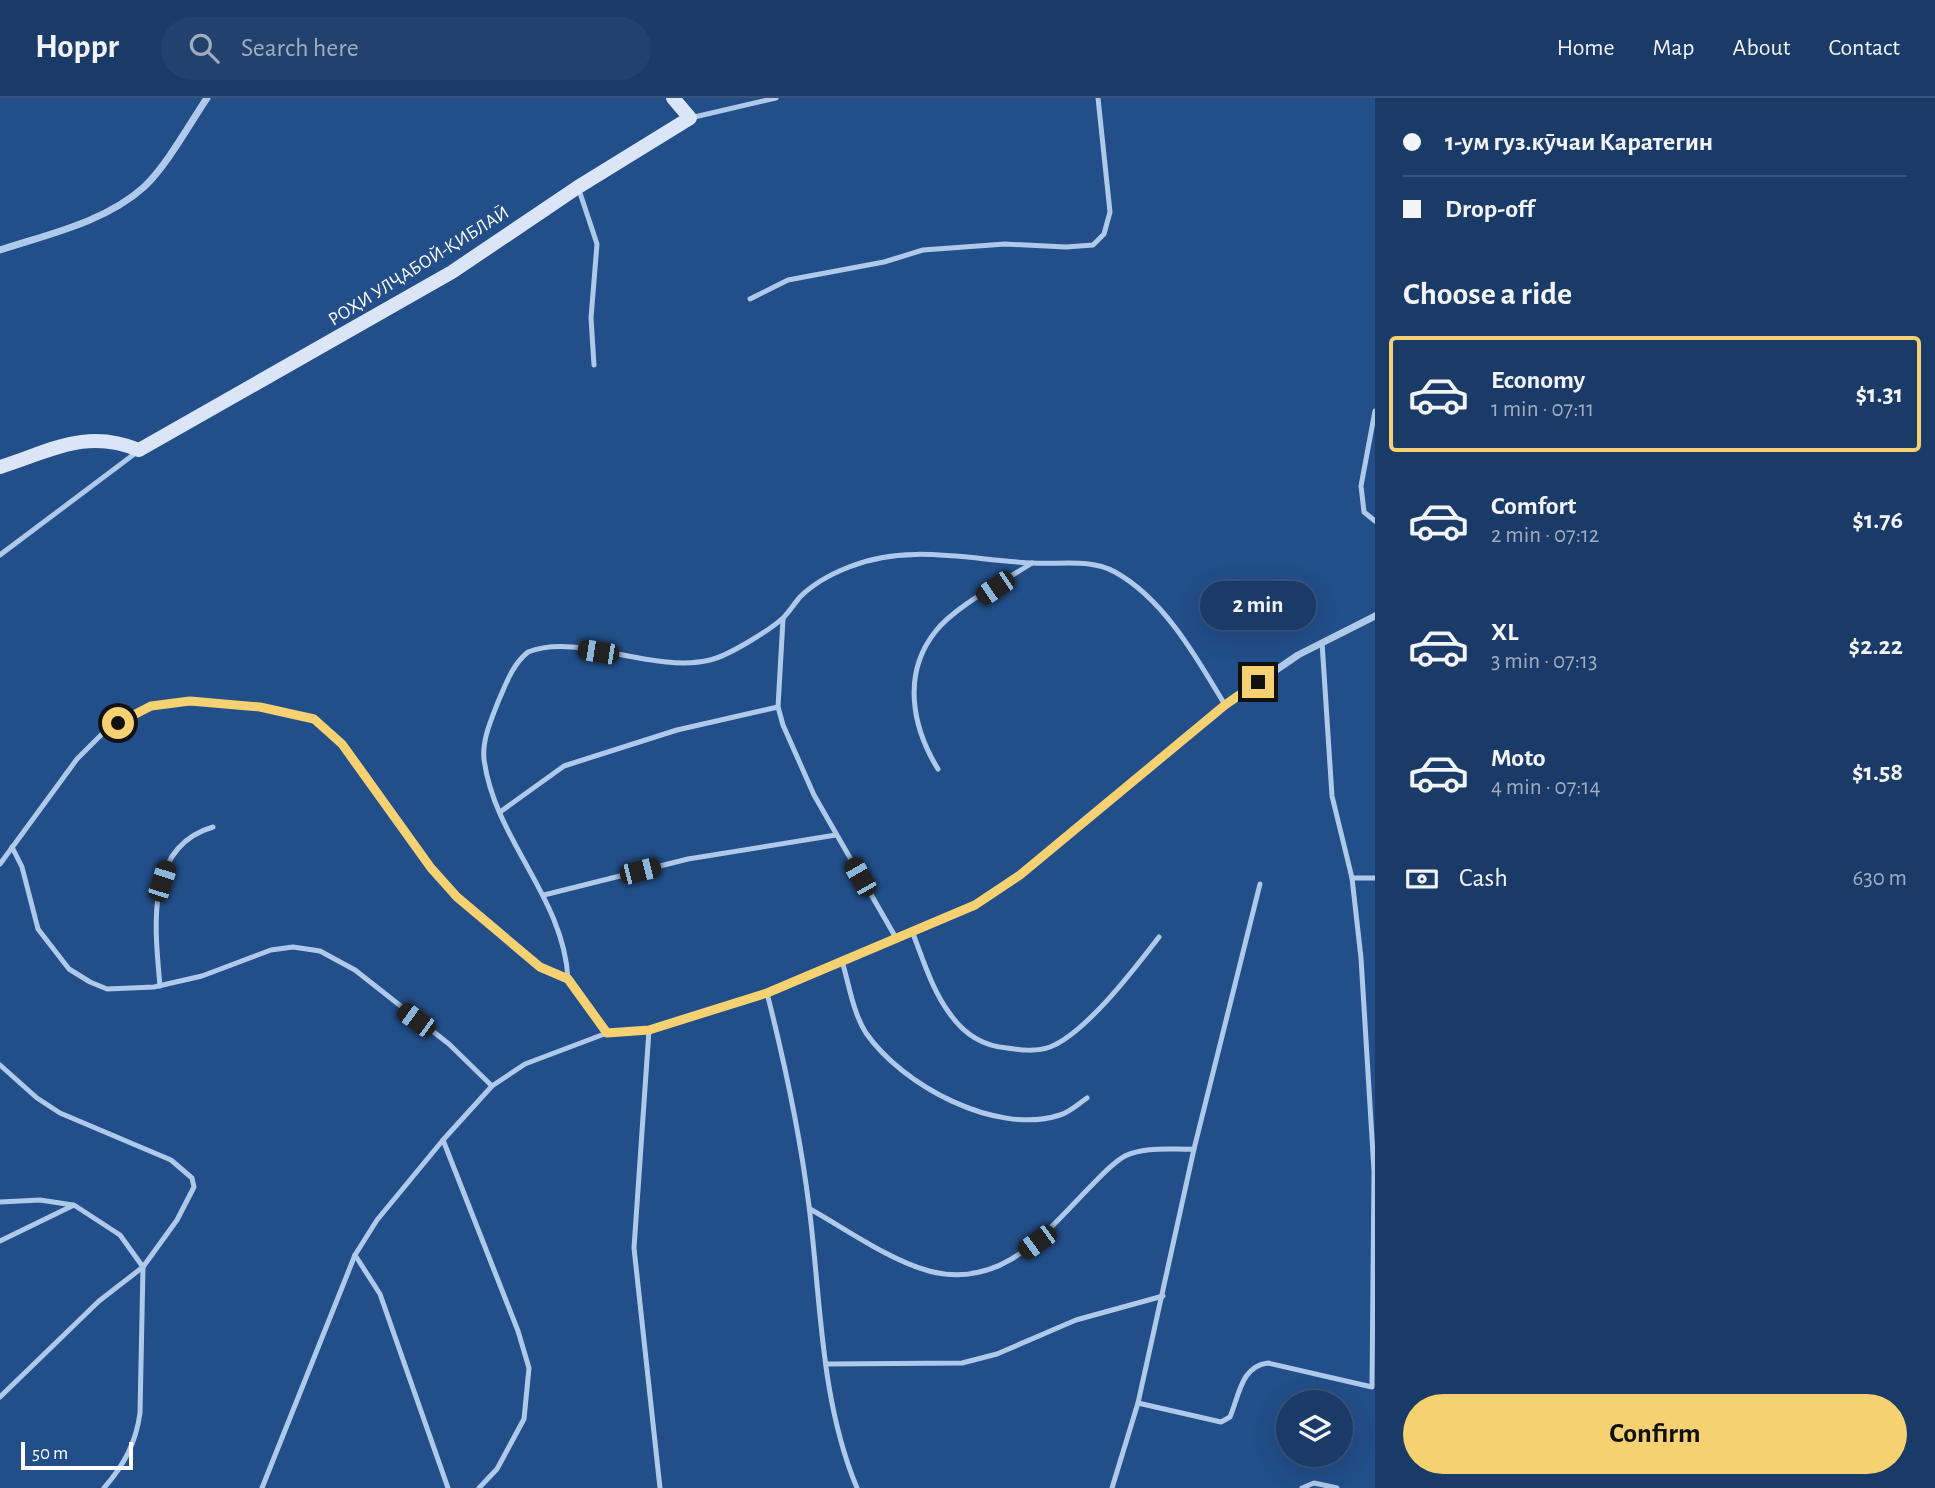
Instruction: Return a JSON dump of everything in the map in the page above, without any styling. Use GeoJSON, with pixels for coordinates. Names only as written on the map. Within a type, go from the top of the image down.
{"type":"FeatureCollection","features":[{"type":"Feature","properties":{"kind":"street"},"geometry":{"type":"LineString","coordinates":[[0,250],[94,218],[124,203],[146,185],[207,98]]}},
{"type":"Feature","properties":{"kind":"street"},"geometry":{"type":"LineString","coordinates":[[673,98],[690,118]]}},
{"type":"Feature","properties":{"kind":"street","name":"РОҲИ УЛҶАБОЙ-ҚИБЛАӢ"},"geometry":{"type":"LineString","coordinates":[[139,450],[452,272],[578,187],[690,118]]}},
{"type":"Feature","properties":{"kind":"street"},"geometry":{"type":"LineString","coordinates":[[0,467],[77,442],[102,439],[139,450]]}},
{"type":"Feature","properties":{"kind":"street"},"geometry":{"type":"LineString","coordinates":[[767,993],[975,905],[1020,875],[1225,705],[1322,642],[1375,617]]}},
{"type":"Feature","properties":{"kind":"lane"},"geometry":{"type":"LineString","coordinates":[[690,118],[776,98]]}},
{"type":"Feature","properties":{"kind":"lane"},"geometry":{"type":"LineString","coordinates":[[750,299],[788,280],[884,262],[923,250],[1005,244],[1066,247],[1093,245],[1104,234],[1110,212],[1098,98]]}},
{"type":"Feature","properties":{"kind":"lane"},"geometry":{"type":"LineString","coordinates":[[578,187],[597,244],[592,318],[594,365]]}},
{"type":"Feature","properties":{"kind":"lane"},"geometry":{"type":"LineString","coordinates":[[1375,411],[1362,486],[1364,512],[1375,522]]}},
{"type":"Feature","properties":{"kind":"lane"},"geometry":{"type":"LineString","coordinates":[[0,555],[139,450]]}},
{"type":"Feature","properties":{"kind":"lane"},"geometry":{"type":"LineString","coordinates":[[607,1033],[568,979],[564,943],[544,895],[500,812],[484,759],[485,742],[507,681],[528,652],[557,647],[656,662],[703,662],[719,658],[783,619],[814,584],[850,566],[880,559],[912,555],[954,555],[1032,563],[1093,565],[1116,572],[1160,609],[1225,705]]}},
{"type":"Feature","properties":{"kind":"lane"},"geometry":{"type":"LineString","coordinates":[[938,769],[922,743],[915,713],[917,674],[926,648],[935,631],[950,618],[1032,563]]}},
{"type":"Feature","properties":{"kind":"lane"},"geometry":{"type":"LineString","coordinates":[[783,619],[778,707],[792,747],[836,835],[896,938]]}},
{"type":"Feature","properties":{"kind":"lane"},"geometry":{"type":"LineString","coordinates":[[1138,1403],[1221,1422],[1230,1417],[1246,1373],[1256,1365],[1268,1363],[1373,1387],[1374,1171],[1361,958],[1352,878],[1332,796],[1322,642]]}},
{"type":"Feature","properties":{"kind":"lane"},"geometry":{"type":"LineString","coordinates":[[0,864],[77,759],[106,730],[131,715],[151,706],[190,701],[219,701],[291,713],[314,719],[342,744],[431,868],[457,897],[540,967],[568,979]]}},
{"type":"Feature","properties":{"kind":"lane"},"geometry":{"type":"LineString","coordinates":[[500,812],[564,766],[677,730],[778,707]]}},
{"type":"Feature","properties":{"kind":"lane"},"geometry":{"type":"LineString","coordinates":[[160,986],[154,922],[156,902],[168,863],[186,839],[213,827]]}},
{"type":"Feature","properties":{"kind":"lane"},"geometry":{"type":"LineString","coordinates":[[544,895],[688,859],[836,835]]}},
{"type":"Feature","properties":{"kind":"lane"},"geometry":{"type":"LineString","coordinates":[[12,846],[24,876],[38,929],[69,969],[107,989],[130,990],[160,986],[202,976],[271,950],[293,947],[320,951],[355,970],[449,1044],[492,1086]]}},
{"type":"Feature","properties":{"kind":"lane"},"geometry":{"type":"LineString","coordinates":[[1352,878],[1375,878]]}},
{"type":"Feature","properties":{"kind":"lane"},"geometry":{"type":"LineString","coordinates":[[1112,1488],[1138,1403],[1194,1149],[1260,884]]}},
{"type":"Feature","properties":{"kind":"lane"},"geometry":{"type":"LineString","coordinates":[[912,931],[939,999],[973,1038],[993,1047],[1035,1050],[1051,1046],[1078,1027],[1120,985],[1158,937]]}},
{"type":"Feature","properties":{"kind":"lane"},"geometry":{"type":"LineString","coordinates":[[842,961],[865,1031],[901,1068],[946,1099],[989,1115],[1041,1119],[1061,1115],[1087,1098]]}},
{"type":"Feature","properties":{"kind":"lane"},"geometry":{"type":"LineString","coordinates":[[262,1488],[355,1255],[377,1220],[492,1086],[525,1064],[607,1033],[649,1030],[767,993],[795,1109],[810,1209],[818,1321],[839,1428],[857,1488]]}},
{"type":"Feature","properties":{"kind":"lane"},"geometry":{"type":"LineString","coordinates":[[649,1030],[634,1248],[660,1488]]}},
{"type":"Feature","properties":{"kind":"lane"},"geometry":{"type":"LineString","coordinates":[[0,1065],[37,1098],[60,1114],[171,1160],[192,1178],[192,1191],[177,1220],[144,1267],[99,1301],[0,1397]]}},
{"type":"Feature","properties":{"kind":"lane"},"geometry":{"type":"LineString","coordinates":[[443,1140],[518,1331],[528,1368],[524,1419],[497,1469],[479,1488]]}},
{"type":"Feature","properties":{"kind":"lane"},"geometry":{"type":"LineString","coordinates":[[810,1209],[885,1251],[928,1270],[975,1274],[994,1270],[1037,1242],[1097,1180],[1125,1156],[1142,1152],[1194,1149]]}},
{"type":"Feature","properties":{"kind":"lane"},"geometry":{"type":"LineString","coordinates":[[0,1202],[40,1200],[74,1205],[120,1234],[144,1267],[137,1436],[125,1460],[104,1488]]}},
{"type":"Feature","properties":{"kind":"lane"},"geometry":{"type":"LineString","coordinates":[[0,1241],[74,1205]]}},
{"type":"Feature","properties":{"kind":"lane"},"geometry":{"type":"LineString","coordinates":[[355,1255],[380,1294],[448,1488]]}},
{"type":"Feature","properties":{"kind":"lane"},"geometry":{"type":"LineString","coordinates":[[827,1364],[962,1363],[997,1354],[1076,1320],[1163,1296]]}},
{"type":"Feature","properties":{"kind":"lane"},"geometry":{"type":"LineString","coordinates":[[1302,1488],[1314,1483],[1337,1488]]}},
{"type":"Feature","properties":{"kind":"route"},"geometry":{"type":"LineString","coordinates":[[118,723],[151,706],[190,701],[219,701],[314,719],[329,729],[342,744],[431,868],[457,897],[540,967],[568,979],[607,1033],[649,1030],[767,993],[975,905],[1020,875],[1083,820],[1225,705],[1258,682]]}}]}
